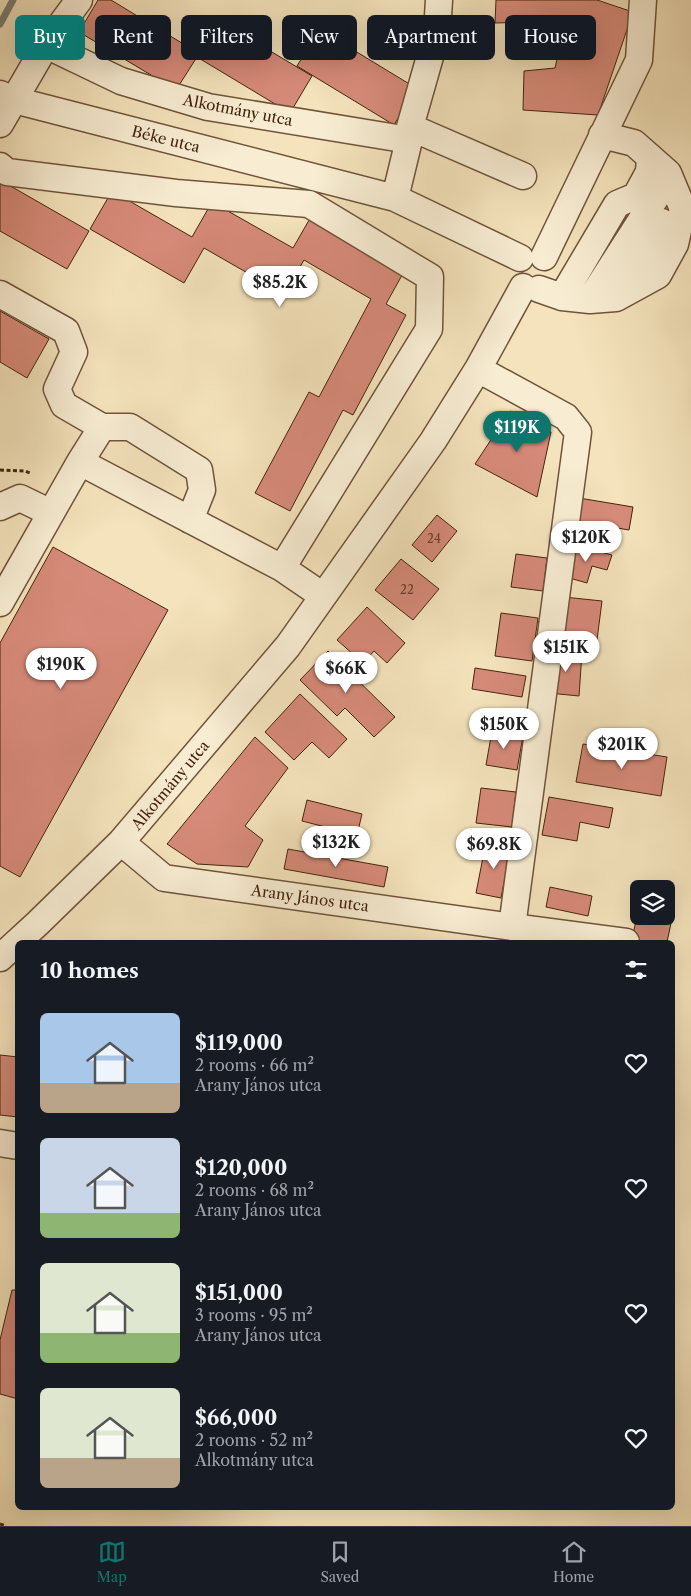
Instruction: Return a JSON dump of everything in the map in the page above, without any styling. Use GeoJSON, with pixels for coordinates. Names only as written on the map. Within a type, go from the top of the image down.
{"type":"FeatureCollection","features":[{"type":"Feature","properties":{"kind":"street"},"geometry":{"type":"LineString","coordinates":[[68,15],[79,0]]}},
{"type":"Feature","properties":{"kind":"street"},"geometry":{"type":"LineString","coordinates":[[395,198],[437,32],[439,0]]}},
{"type":"Feature","properties":{"kind":"street"},"geometry":{"type":"LineString","coordinates":[[602,135],[634,142],[659,165],[683,209],[675,244],[658,275],[603,299],[541,291],[518,282],[514,270],[515,264],[532,258],[602,135],[639,60],[643,0]]}},
{"type":"Feature","properties":{"kind":"street"},"geometry":{"type":"LineString","coordinates":[[0,124],[7,97],[35,60]]}},
{"type":"Feature","properties":{"kind":"street","name":"Alkotmány utca"},"geometry":{"type":"LineString","coordinates":[[77,60],[121,81],[208,106],[410,134],[523,176]]}},
{"type":"Feature","properties":{"kind":"street","name":"Béke utca"},"geometry":{"type":"LineString","coordinates":[[7,97],[395,198],[532,258]]}},
{"type":"Feature","properties":{"kind":"street"},"geometry":{"type":"LineString","coordinates":[[603,299],[658,194],[659,165]]}},
{"type":"Feature","properties":{"kind":"street","name":"Alkotmány utca"},"geometry":{"type":"LineString","coordinates":[[20,940],[121,842],[288,646],[433,441],[478,369],[541,291],[617,204],[636,196],[649,172],[659,165]]}},
{"type":"Feature","properties":{"kind":"street"},"geometry":{"type":"LineString","coordinates":[[0,166],[7,172],[176,193],[309,204],[430,277],[429,329],[282,568]]}},
{"type":"Feature","properties":{"kind":"street"},"geometry":{"type":"LineString","coordinates":[[309,204],[318,178]]}},
{"type":"Feature","properties":{"kind":"street"},"geometry":{"type":"LineString","coordinates":[[0,294],[66,331],[74,352],[57,389],[64,405],[102,427],[130,427],[199,470],[202,490],[190,520]]}},
{"type":"Feature","properties":{"kind":"street"},"geometry":{"type":"LineString","coordinates":[[478,369],[566,417],[578,432],[512,927]]}},
{"type":"Feature","properties":{"kind":"street"},"geometry":{"type":"LineString","coordinates":[[0,603],[102,427]]}},
{"type":"Feature","properties":{"kind":"street"},"geometry":{"type":"LineString","coordinates":[[80,462],[282,568],[323,596]]}},
{"type":"Feature","properties":{"kind":"street"},"geometry":{"type":"LineString","coordinates":[[0,507],[20,498],[51,513]]}},
{"type":"Feature","properties":{"kind":"street","name":"Arany János utca"},"geometry":{"type":"LineString","coordinates":[[121,842],[164,878],[611,940]]}},
{"type":"Feature","properties":{"kind":"street","name":"Alkotmány utca"},"geometry":{"type":"LineString","coordinates":[[0,958],[15,944]]}},
{"type":"Feature","properties":{"kind":"street"},"geometry":{"type":"LineString","coordinates":[[0,1143],[15,1146]]}},
{"type":"Feature","properties":{"kind":"path"},"geometry":{"type":"LineString","coordinates":[[0,1524],[6,1526]]}},
{"type":"Feature","properties":{"kind":"building"},"geometry":{"type":"Polygon","coordinates":[[[98,0],[111,0],[136,15],[95,15],[95,42],[85,36],[85,22],[98,0]]]}},
{"type":"Feature","properties":{"kind":"building"},"geometry":{"type":"Polygon","coordinates":[[[496,0],[597,0],[633,12],[598,115],[523,110],[524,71],[555,68],[557,60],[596,60],[596,15],[505,15],[505,23],[495,23],[496,0]]]}},
{"type":"Feature","properties":{"kind":"building"},"geometry":{"type":"Polygon","coordinates":[[[171,36],[181,42],[181,60],[195,60],[176,90],[126,60],[171,60],[171,36]]]}},
{"type":"Feature","properties":{"kind":"building"},"geometry":{"type":"Polygon","coordinates":[[[272,52],[282,58],[282,60],[285,60],[312,76],[290,113],[202,60],[272,60],[272,52]]]}},
{"type":"Feature","properties":{"kind":"building"},"geometry":{"type":"Polygon","coordinates":[[[357,52],[367,60],[416,88],[394,125],[297,66],[301,60],[357,60],[357,52]]]}},
{"type":"Feature","properties":{"kind":"building"},"geometry":{"type":"Polygon","coordinates":[[[0,180],[89,231],[67,269],[0,231],[0,180]]]}},
{"type":"Feature","properties":{"kind":"building"},"geometry":{"type":"Polygon","coordinates":[[[112,191],[192,237],[212,202],[293,248],[312,215],[406,268],[386,304],[406,315],[353,415],[343,410],[290,511],[255,493],[309,392],[319,397],[371,299],[304,260],[284,294],[204,248],[184,283],[90,229],[112,191]]]}},
{"type":"Feature","properties":{"kind":"building"},"geometry":{"type":"Polygon","coordinates":[[[0,311],[49,339],[27,378],[0,362],[0,311]]]}},
{"type":"Feature","properties":{"kind":"building"},"geometry":{"type":"Polygon","coordinates":[[[510,411],[551,432],[537,497],[475,464],[510,411]]]}},
{"type":"Feature","properties":{"kind":"building"},"geometry":{"type":"Polygon","coordinates":[[[573,497],[633,507],[629,530],[594,524],[592,538],[567,534],[573,497]]]}},
{"type":"Feature","properties":{"kind":"building"},"geometry":{"type":"Polygon","coordinates":[[[437,515],[457,531],[432,562],[412,545],[437,515]]]}},
{"type":"Feature","properties":{"kind":"building"},"geometry":{"type":"Polygon","coordinates":[[[575,545],[612,555],[607,570],[592,566],[587,583],[566,577],[575,545]]]}},
{"type":"Feature","properties":{"kind":"building"},"geometry":{"type":"Polygon","coordinates":[[[53,547],[168,610],[20,877],[0,866],[0,643],[53,547]]]}},
{"type":"Feature","properties":{"kind":"building"},"geometry":{"type":"Polygon","coordinates":[[[516,554],[547,558],[543,591],[511,587],[516,554]]]}},
{"type":"Feature","properties":{"kind":"building"},"geometry":{"type":"Polygon","coordinates":[[[401,559],[439,589],[413,620],[375,590],[401,559]]]}},
{"type":"Feature","properties":{"kind":"building"},"geometry":{"type":"Polygon","coordinates":[[[564,597],[602,601],[597,640],[559,635],[564,597]]]}},
{"type":"Feature","properties":{"kind":"building"},"geometry":{"type":"Polygon","coordinates":[[[367,607],[405,643],[387,663],[374,651],[363,663],[337,640],[367,607]]]}},
{"type":"Feature","properties":{"kind":"building"},"geometry":{"type":"Polygon","coordinates":[[[501,613],[538,618],[532,661],[495,656],[501,613]]]}},
{"type":"Feature","properties":{"kind":"building"},"geometry":{"type":"Polygon","coordinates":[[[553,650],[582,653],[579,696],[549,693],[553,650]]]}},
{"type":"Feature","properties":{"kind":"building"},"geometry":{"type":"Polygon","coordinates":[[[328,651],[395,717],[374,737],[345,708],[337,716],[300,680],[328,651]]]}},
{"type":"Feature","properties":{"kind":"building"},"geometry":{"type":"Polygon","coordinates":[[[475,668],[526,676],[522,697],[472,689],[475,668]]]}},
{"type":"Feature","properties":{"kind":"building"},"geometry":{"type":"Polygon","coordinates":[[[300,694],[347,739],[329,758],[312,742],[294,760],[265,732],[300,694]]]}},
{"type":"Feature","properties":{"kind":"building"},"geometry":{"type":"Polygon","coordinates":[[[492,731],[523,736],[517,770],[486,765],[492,731]]]}},
{"type":"Feature","properties":{"kind":"building"},"geometry":{"type":"Polygon","coordinates":[[[255,737],[288,768],[245,826],[263,840],[248,867],[197,864],[167,844],[255,737]]]}},
{"type":"Feature","properties":{"kind":"building"},"geometry":{"type":"Polygon","coordinates":[[[583,744],[667,757],[661,796],[576,782],[583,744]]]}},
{"type":"Feature","properties":{"kind":"building"},"geometry":{"type":"Polygon","coordinates":[[[481,788],[516,792],[512,827],[476,823],[481,788]]]}},
{"type":"Feature","properties":{"kind":"building"},"geometry":{"type":"Polygon","coordinates":[[[549,797],[613,808],[609,828],[580,822],[577,841],[542,835],[549,797]]]}},
{"type":"Feature","properties":{"kind":"building"},"geometry":{"type":"Polygon","coordinates":[[[307,800],[362,814],[357,835],[302,821],[307,800]]]}},
{"type":"Feature","properties":{"kind":"building"},"geometry":{"type":"Polygon","coordinates":[[[486,842],[511,847],[501,898],[476,893],[486,842]]]}},
{"type":"Feature","properties":{"kind":"building"},"geometry":{"type":"Polygon","coordinates":[[[288,849],[388,867],[384,887],[284,869],[288,849]]]}},
{"type":"Feature","properties":{"kind":"building"},"geometry":{"type":"Polygon","coordinates":[[[550,887],[592,896],[588,916],[546,907],[550,887]]]}},
{"type":"Feature","properties":{"kind":"building"},"geometry":{"type":"Polygon","coordinates":[[[635,925],[671,925],[667,940],[632,939],[635,925]]]}},
{"type":"Feature","properties":{"kind":"building"},"geometry":{"type":"Polygon","coordinates":[[[0,1055],[15,1057],[15,1117],[0,1115],[0,1055]]]}},
{"type":"Feature","properties":{"kind":"building"},"geometry":{"type":"Polygon","coordinates":[[[12,1290],[15,1290],[15,1398],[0,1394],[0,1340],[12,1290]]]}},
{"type":"Feature","properties":{"kind":"waterway"},"geometry":{"type":"LineString","coordinates":[[0,24],[13,0]]}}]}
